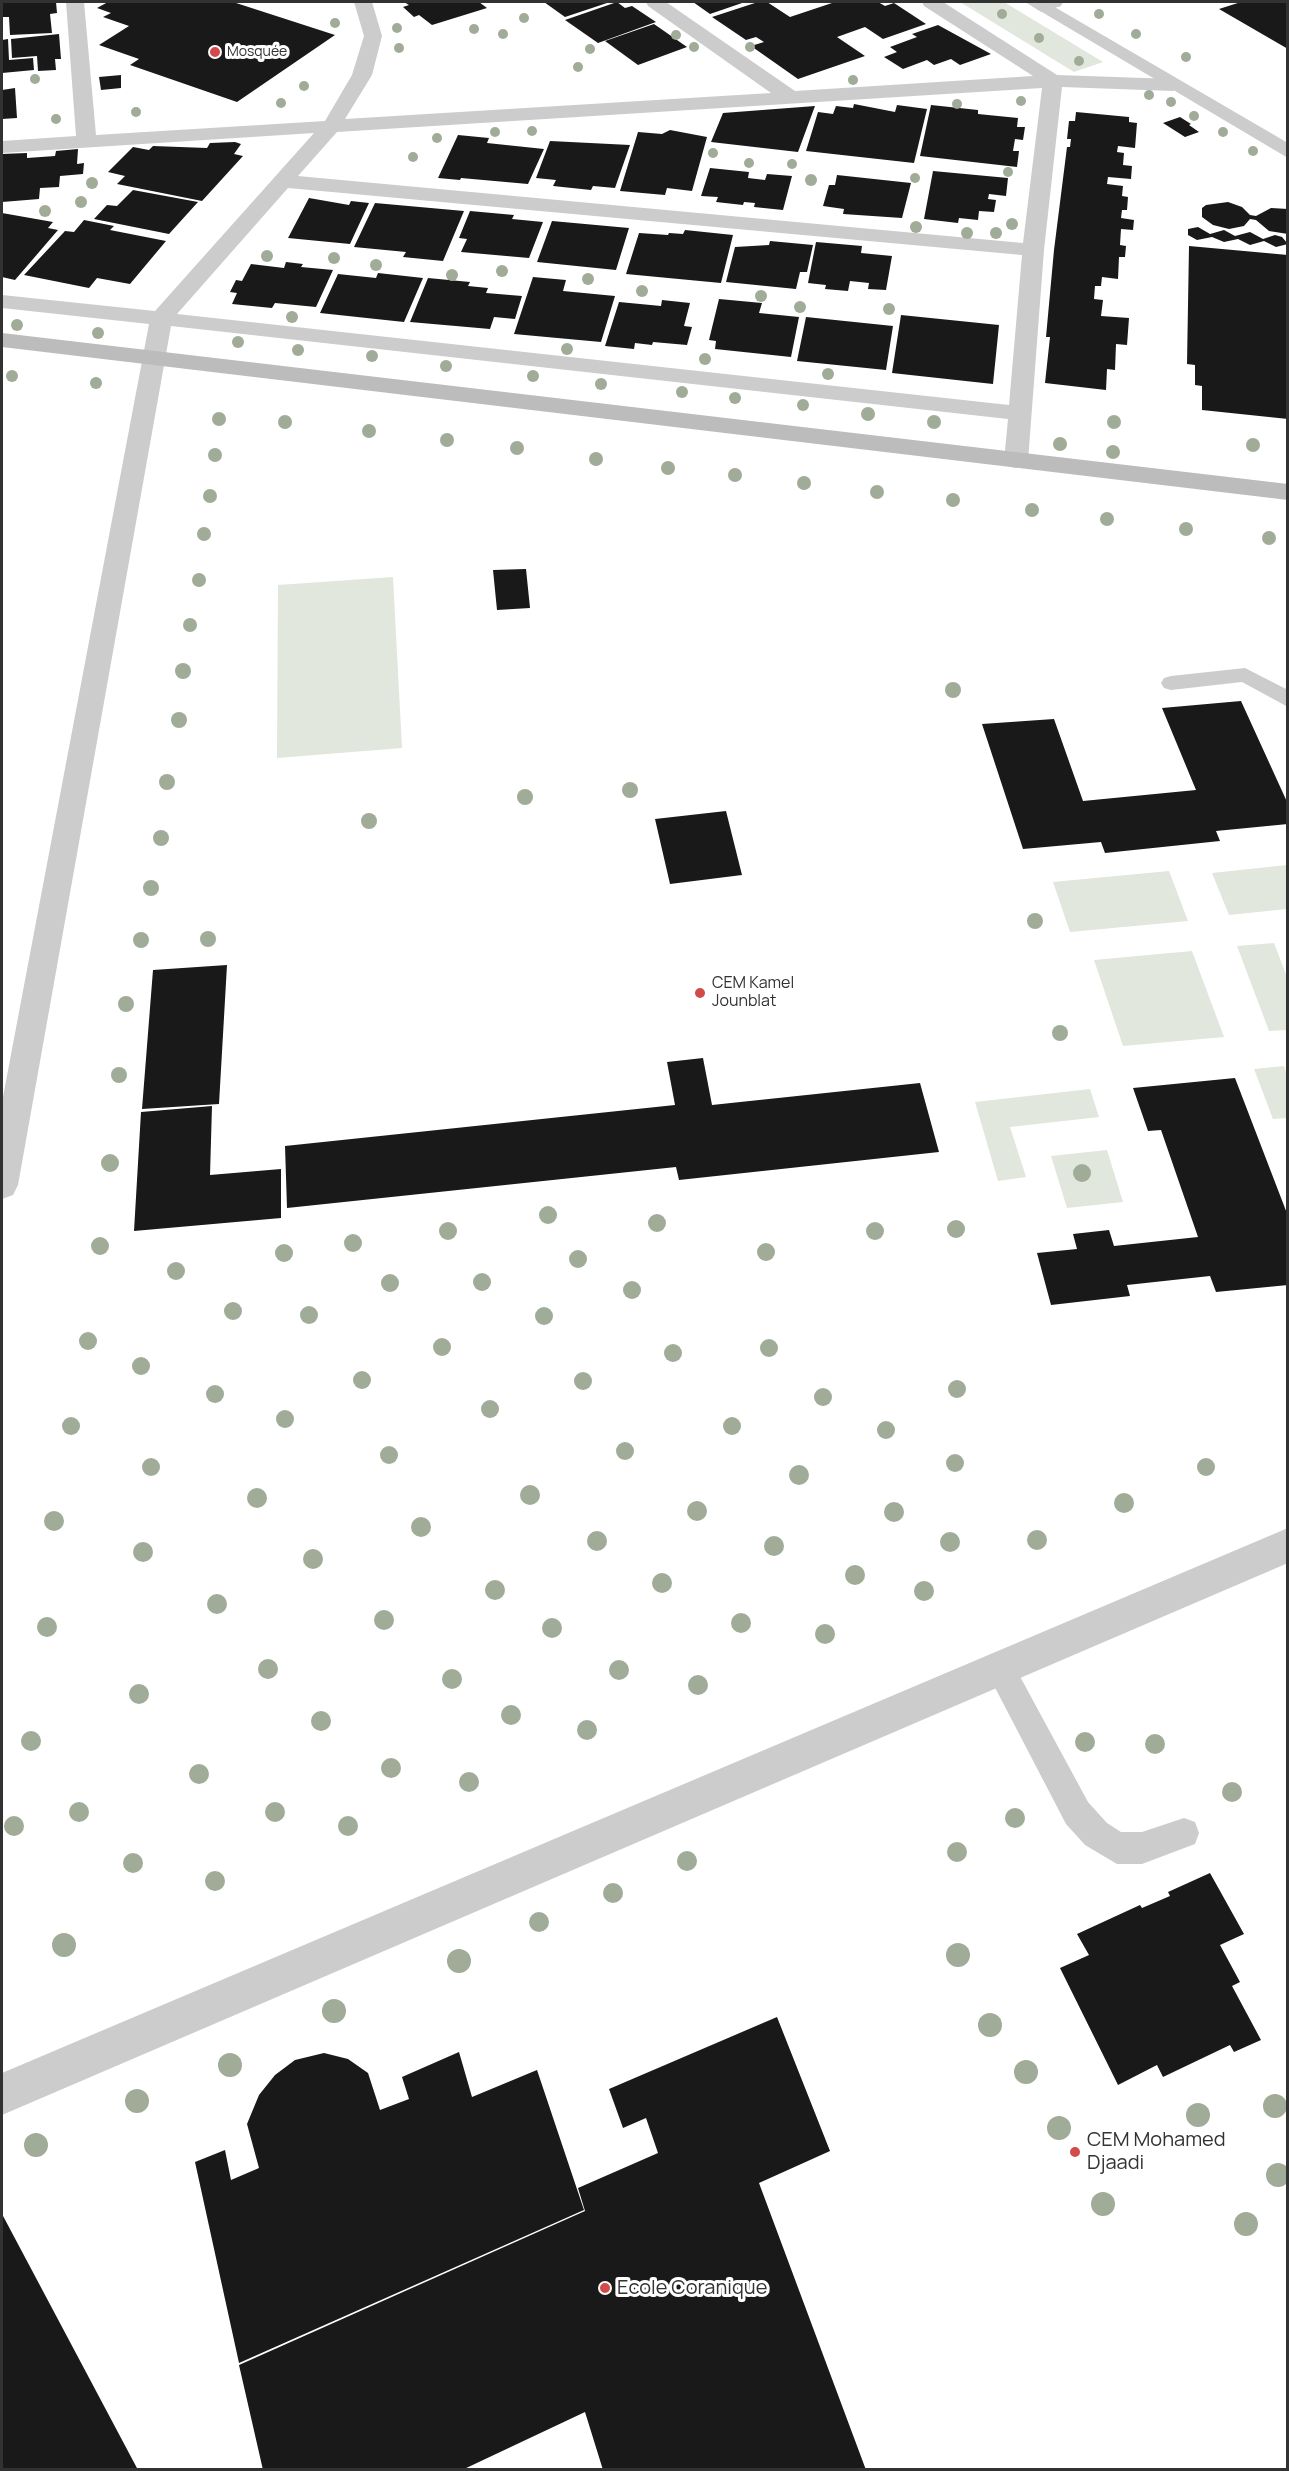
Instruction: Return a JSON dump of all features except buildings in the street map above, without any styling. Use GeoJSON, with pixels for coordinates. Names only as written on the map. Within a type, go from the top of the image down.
{"type":"FeatureCollection","features":[{"type":"Feature","properties":{"kind":"main road"},"geometry":{"type":"LineString","coordinates":[[2,340],[1287,492]]}},
{"type":"Feature","properties":{"kind":"street"},"geometry":{"type":"LineString","coordinates":[[75,2],[87,142]]}},
{"type":"Feature","properties":{"kind":"street"},"geometry":{"type":"LineString","coordinates":[[2,1185],[156,357],[161,318],[331,127],[362,75],[373,36],[363,2]]}},
{"type":"Feature","properties":{"kind":"street"},"geometry":{"type":"LineString","coordinates":[[655,2],[793,99]]}},
{"type":"Feature","properties":{"kind":"street"},"geometry":{"type":"LineString","coordinates":[[931,2],[1053,81]]}},
{"type":"Feature","properties":{"kind":"street"},"geometry":{"type":"LineString","coordinates":[[1043,3],[1173,86],[1287,152]]}},
{"type":"Feature","properties":{"kind":"street"},"geometry":{"type":"LineString","coordinates":[[2,147],[1053,81],[1173,86]]}},
{"type":"Feature","properties":{"kind":"street"},"geometry":{"type":"LineString","coordinates":[[1016,461],[1034,250],[1053,81]]}},
{"type":"Feature","properties":{"kind":"street"},"geometry":{"type":"LineString","coordinates":[[283,181],[1034,250]]}},
{"type":"Feature","properties":{"kind":"street"},"geometry":{"type":"LineString","coordinates":[[2,300],[1020,413]]}},
{"type":"Feature","properties":{"kind":"street"},"geometry":{"type":"LineString","coordinates":[[2,2094],[1287,1545]]}},
{"type":"Feature","properties":{"kind":"lane"},"geometry":{"type":"LineString","coordinates":[[1171,683],[1245,675],[1287,700]]}},
{"type":"Feature","properties":{"kind":"lane"},"geometry":{"type":"LineString","coordinates":[[1000,1668],[1077,1813],[1096,1834],[1117,1848],[1142,1848],[1184,1833]]}},
{"type":"Feature","properties":{"kind":"shaded area"},"geometry":{"type":"Polygon","coordinates":[[[960,2],[1004,2],[1103,62],[1074,72],[960,2]]]}},
{"type":"Feature","properties":{"kind":"shaded area"},"geometry":{"type":"Polygon","coordinates":[[[393,577],[402,748],[277,758],[278,585],[393,577]]]}},
{"type":"Feature","properties":{"kind":"shaded area"},"geometry":{"type":"Polygon","coordinates":[[[1287,865],[1287,909],[1229,915],[1212,873],[1287,865]]]}},
{"type":"Feature","properties":{"kind":"shaded area"},"geometry":{"type":"Polygon","coordinates":[[[1169,871],[1188,921],[1070,932],[1053,882],[1169,871]]]}},
{"type":"Feature","properties":{"kind":"shaded area"},"geometry":{"type":"Polygon","coordinates":[[[1274,943],[1287,977],[1288,1030],[1269,1031],[1237,946],[1274,943]]]}},
{"type":"Feature","properties":{"kind":"shaded area"},"geometry":{"type":"Polygon","coordinates":[[[1192,951],[1224,1037],[1123,1046],[1094,960],[1192,951]]]}},
{"type":"Feature","properties":{"kind":"shaded area"},"geometry":{"type":"Polygon","coordinates":[[[1284,1066],[1287,1075],[1287,1118],[1273,1119],[1254,1069],[1284,1066]]]}},
{"type":"Feature","properties":{"kind":"shaded area"},"geometry":{"type":"Polygon","coordinates":[[[1090,1089],[1099,1117],[1010,1127],[1026,1177],[998,1181],[975,1102],[1090,1089]]]}},
{"type":"Feature","properties":{"kind":"shaded area"},"geometry":{"type":"Polygon","coordinates":[[[1107,1150],[1123,1202],[1067,1208],[1051,1156],[1107,1150]]]}},
{"type":"Feature","properties":{"kind":"place","name":"Mosquée"},"geometry":{"type":"Point","coordinates":[215,52]}},
{"type":"Feature","properties":{"kind":"place","name":"CEM Kamel Jounblat"},"geometry":{"type":"Point","coordinates":[700,993]}},
{"type":"Feature","properties":{"kind":"place","name":"CEM Mohamed Djaadi"},"geometry":{"type":"Point","coordinates":[1075,2152]}},
{"type":"Feature","properties":{"kind":"place","name":"Ecole Coranique"},"geometry":{"type":"Point","coordinates":[605,2288]}}]}
